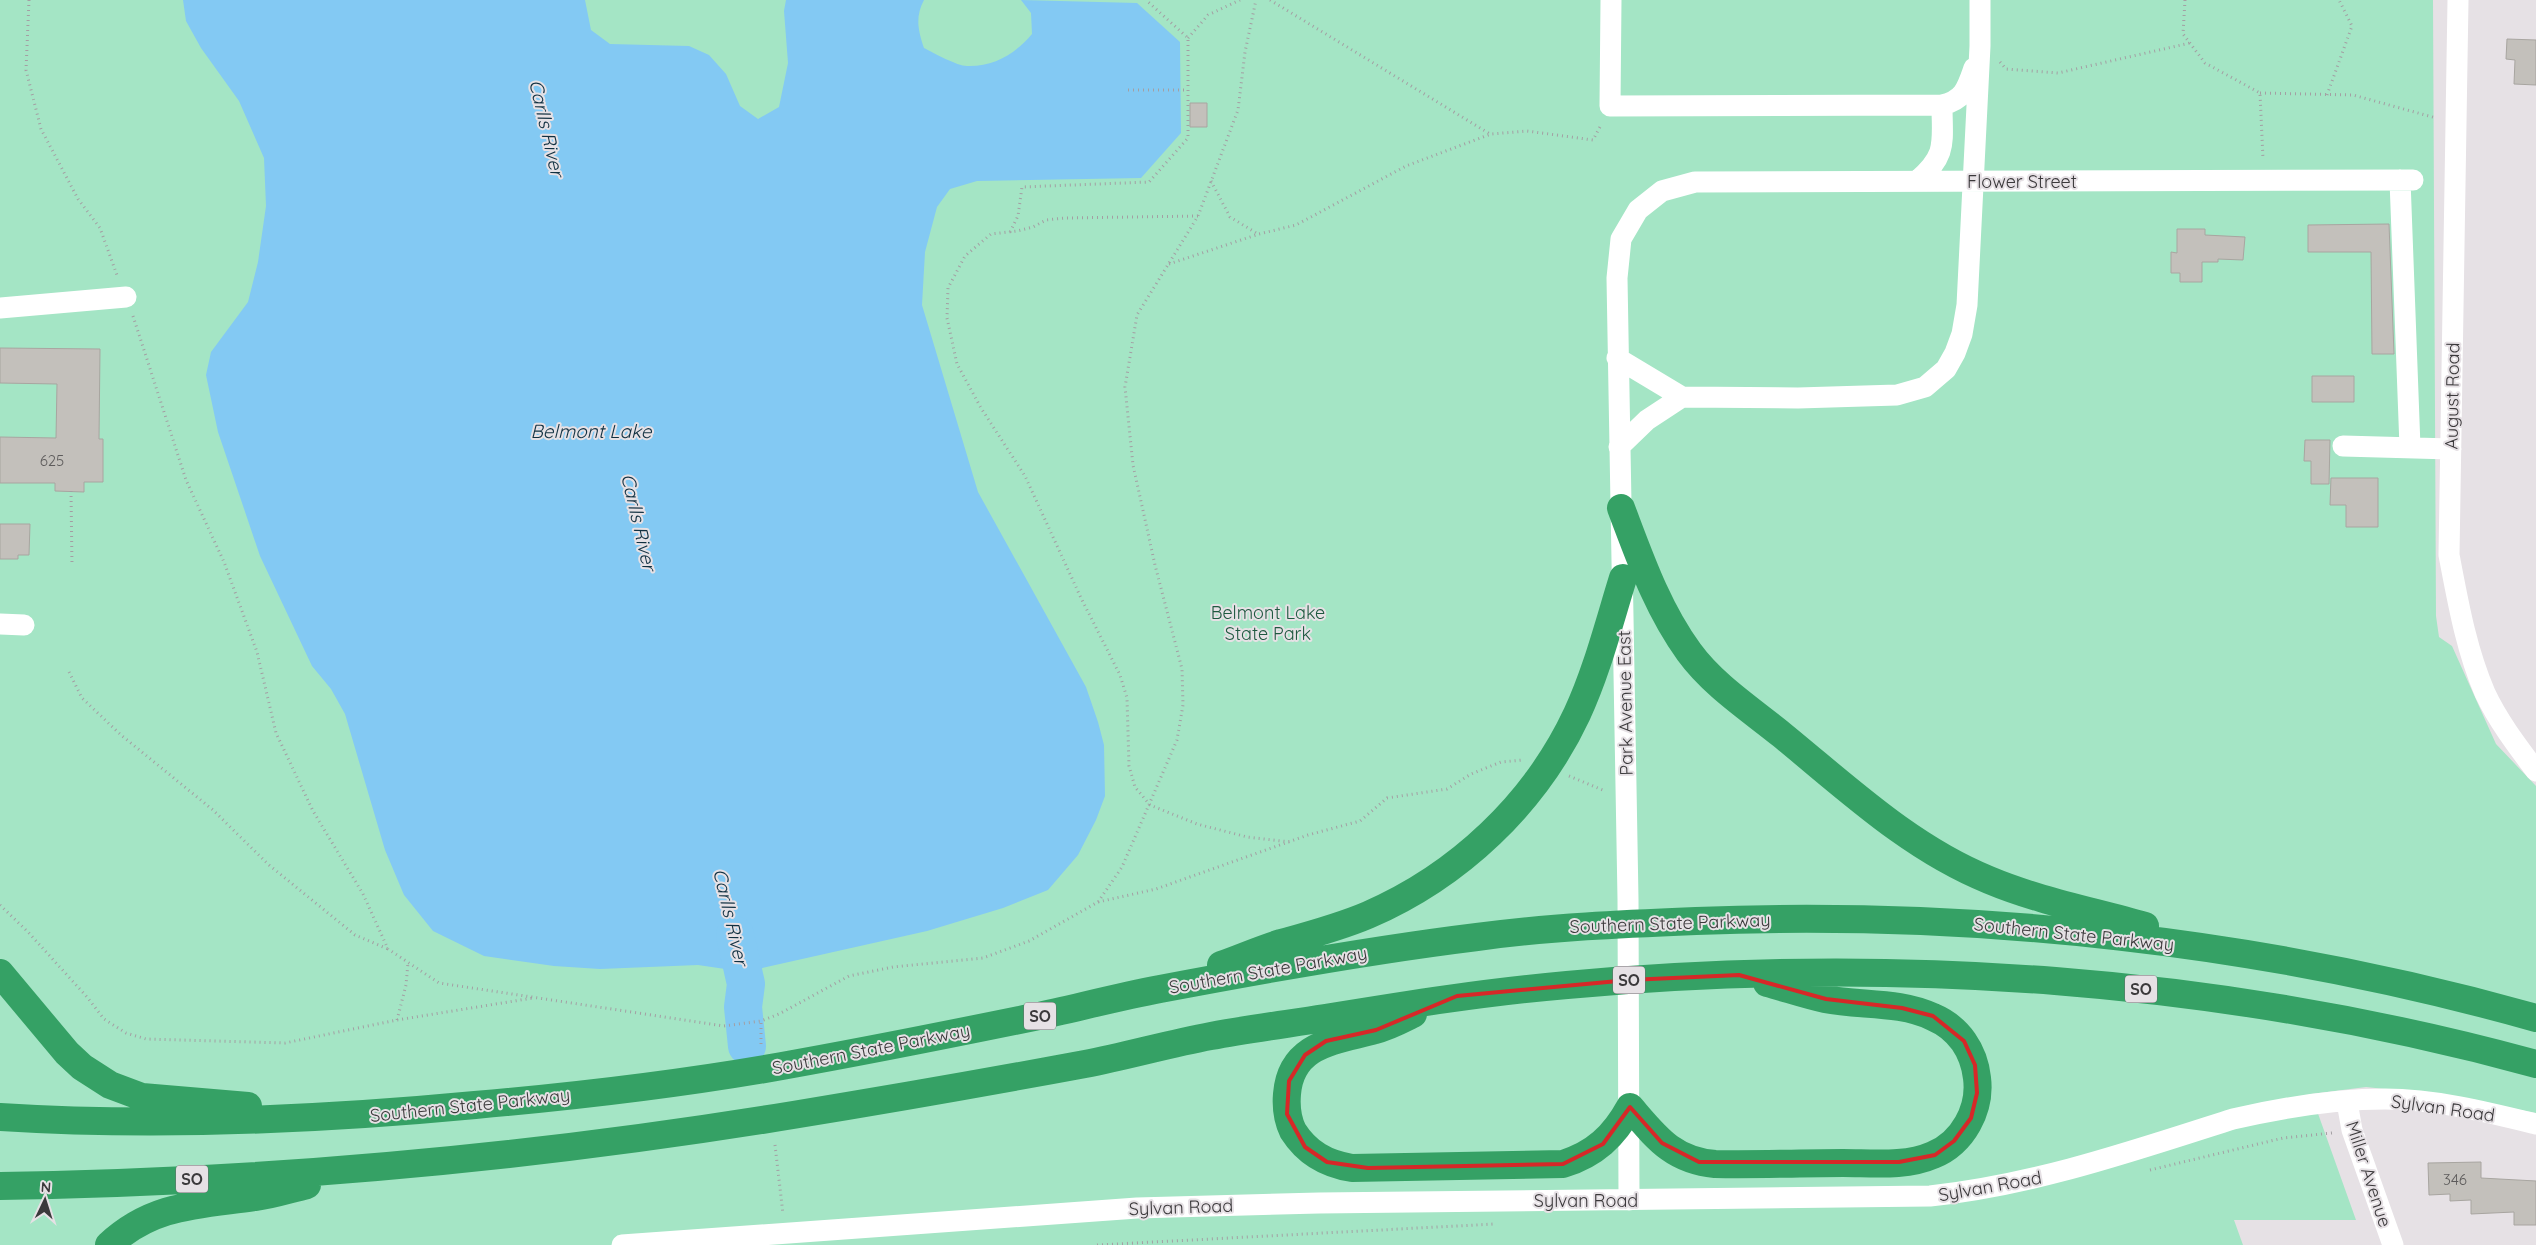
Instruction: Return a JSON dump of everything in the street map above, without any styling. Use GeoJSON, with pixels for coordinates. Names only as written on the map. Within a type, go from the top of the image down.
{"type":"FeatureCollection","features":[{"type":"Feature","properties":{"kind":"highway"},"geometry":{"type":"LineString","coordinates":[[1621,508],[1657,599],[1690,652],[1730,693],[1890,823],[1929,849],[1988,880],[2036,897],[2085,908],[2232,952]]}},
{"type":"Feature","properties":{"kind":"highway"},"geometry":{"type":"LineString","coordinates":[[1155,990],[1280,943],[1368,915],[1432,880],[1470,852],[1521,802],[1558,751],[1586,691],[1623,578]]}},
{"type":"Feature","properties":{"kind":"highway","name":"Southern State Parkway"},"geometry":{"type":"LineString","coordinates":[[0,1117],[133,1122],[359,1116],[562,1096],[720,1076],[1033,1017],[1155,990],[1346,956],[1480,936],[1574,926],[1826,918],[1963,923],[2098,933],[2232,952],[2372,977],[2536,1018]]}},
{"type":"Feature","properties":{"kind":"highway"},"geometry":{"type":"LineString","coordinates":[[0,974],[54,1039],[82,1067],[126,1093],[142,1097],[359,1116]]}},
{"type":"Feature","properties":{"kind":"highway","name":"SO"},"geometry":{"type":"LineString","coordinates":[[0,1186],[209,1178],[384,1166],[587,1144],[791,1115],[1092,1062],[1212,1036],[1457,996],[1571,984],[1687,977],[1866,974],[1973,977],[2157,990],[2338,1019],[2445,1041],[2536,1064]]}},
{"type":"Feature","properties":{"kind":"highway"},"geometry":{"type":"LineString","coordinates":[[1457,996],[1376,1030],[1326,1041],[1305,1055],[1293,1071],[1287,1091],[1286,1103],[1290,1125],[1305,1147],[1327,1162],[1352,1168],[1563,1164],[1577,1159],[1603,1144],[1630,1107],[1662,1143],[1673,1151],[1686,1158],[1715,1164],[1899,1162],[1935,1155],[1954,1141],[1964,1130],[1976,1106],[1978,1081],[1975,1065],[1964,1042],[1945,1023],[1933,1016],[1902,1008],[1826,999],[1739,975]]}},
{"type":"Feature","properties":{"kind":"highway"},"geometry":{"type":"LineString","coordinates":[[109,1245],[137,1224],[178,1207],[256,1197],[384,1166]]}},
{"type":"Feature","properties":{"kind":"street"},"geometry":{"type":"LineString","coordinates":[[1611,0],[1610,106],[1942,105],[1955,102],[1964,93],[1980,41]]}},
{"type":"Feature","properties":{"kind":"street"},"geometry":{"type":"LineString","coordinates":[[1617,358],[1682,397],[1872,397],[1912,391],[1937,379],[1946,369],[1955,353],[1965,321],[1969,284],[1980,41],[1980,0]]}},
{"type":"Feature","properties":{"kind":"street","name":"August Road"},"geometry":{"type":"LineString","coordinates":[[2458,0],[2449,555],[2463,630],[2486,694],[2516,745],[2536,771]]}},
{"type":"Feature","properties":{"kind":"street"},"geometry":{"type":"LineString","coordinates":[[1917,181],[1932,169],[1942,153],[1942,105]]}},
{"type":"Feature","properties":{"kind":"street","name":"Flower Street"},"geometry":{"type":"LineString","coordinates":[[1638,210],[1662,191],[1695,182],[2407,180],[2410,447]]}},
{"type":"Feature","properties":{"kind":"street","name":"Park Avenue East"},"geometry":{"type":"LineString","coordinates":[[1630,1200],[1623,578],[1617,358],[1617,278],[1620,239],[1638,210]]}},
{"type":"Feature","properties":{"kind":"street"},"geometry":{"type":"LineString","coordinates":[[0,308],[126,296]]}},
{"type":"Feature","properties":{"kind":"street"},"geometry":{"type":"LineString","coordinates":[[1619,447],[1647,420],[1682,397]]}},
{"type":"Feature","properties":{"kind":"street"},"geometry":{"type":"LineString","coordinates":[[2343,446],[2451,449]]}},
{"type":"Feature","properties":{"kind":"street"},"geometry":{"type":"LineString","coordinates":[[0,624],[24,625]]}},
{"type":"Feature","properties":{"kind":"street","name":"Sylvan Road"},"geometry":{"type":"LineString","coordinates":[[622,1245],[1137,1208],[1318,1203],[1894,1198],[1962,1193],[2014,1184],[2063,1172],[2241,1117],[2294,1107],[2383,1099],[2472,1110],[2536,1124]]}},
{"type":"Feature","properties":{"kind":"street","name":"Miller Avenue"},"geometry":{"type":"LineString","coordinates":[[2347,1102],[2352,1130],[2393,1245]]}},
{"type":"Feature","properties":{"kind":"path"},"geometry":{"type":"LineString","coordinates":[[29,0],[26,70],[41,129],[78,199],[100,228],[142,339],[186,480],[224,562],[257,652],[276,732],[313,812],[363,894],[388,949]]}},
{"type":"Feature","properties":{"kind":"path"},"geometry":{"type":"LineString","coordinates":[[1146,0],[1188,38]]}},
{"type":"Feature","properties":{"kind":"path"},"geometry":{"type":"LineString","coordinates":[[1010,232],[1018,216],[1022,187],[1149,182],[1188,138],[1188,38],[1208,15],[1240,0]]}},
{"type":"Feature","properties":{"kind":"path"},"geometry":{"type":"LineString","coordinates":[[1098,902],[1122,867],[1150,805],[1177,740],[1183,705],[1182,669],[1155,565],[1133,465],[1125,387],[1137,315],[1198,216],[1238,110],[1245,52],[1256,0]]}},
{"type":"Feature","properties":{"kind":"path"},"geometry":{"type":"LineString","coordinates":[[1270,0],[1491,134]]}},
{"type":"Feature","properties":{"kind":"path"},"geometry":{"type":"LineString","coordinates":[[2185,0],[2183,34],[2205,63],[2260,93],[2353,95],[2445,121]]}},
{"type":"Feature","properties":{"kind":"path"},"geometry":{"type":"LineString","coordinates":[[2327,95],[2352,26],[2339,0]]}},
{"type":"Feature","properties":{"kind":"path"},"geometry":{"type":"LineString","coordinates":[[1980,41],[2006,69],[2058,73],[2190,43]]}},
{"type":"Feature","properties":{"kind":"path"},"geometry":{"type":"LineString","coordinates":[[1128,90],[1188,90]]}},
{"type":"Feature","properties":{"kind":"path"},"geometry":{"type":"LineString","coordinates":[[2260,93],[2265,180]]}},
{"type":"Feature","properties":{"kind":"path"},"geometry":{"type":"LineString","coordinates":[[1168,265],[1258,234],[1296,225],[1406,166],[1491,134],[1527,131],[1593,140],[1610,106]]}},
{"type":"Feature","properties":{"kind":"path"},"geometry":{"type":"LineString","coordinates":[[1211,181],[1230,217],[1258,234]]}},
{"type":"Feature","properties":{"kind":"path"},"geometry":{"type":"LineString","coordinates":[[1198,216],[1066,218],[1046,220],[1033,227],[991,234],[964,256],[948,288],[947,318],[957,364],[981,408],[1025,476],[1080,598],[1120,676],[1127,698],[1129,766],[1135,787],[1150,805],[1197,824],[1246,837],[1290,842]]}},
{"type":"Feature","properties":{"kind":"path"},"geometry":{"type":"LineString","coordinates":[[71,492],[72,566]]}},
{"type":"Feature","properties":{"kind":"path"},"geometry":{"type":"LineString","coordinates":[[70,672],[82,698],[121,735],[213,810],[269,865],[355,935],[388,949],[439,982],[724,1026],[761,1021],[779,1014],[849,976],[893,967],[983,958],[1028,941],[1098,902],[1156,889],[1290,842],[1360,821],[1387,798],[1446,788],[1472,774],[1501,762],[1529,761]]}},
{"type":"Feature","properties":{"kind":"path"},"geometry":{"type":"LineString","coordinates":[[0,906],[28,932],[87,996],[104,1019],[126,1033],[146,1038],[285,1043],[396,1020],[538,997]]}},
{"type":"Feature","properties":{"kind":"path"},"geometry":{"type":"LineString","coordinates":[[396,1020],[406,985],[408,962]]}},
{"type":"Feature","properties":{"kind":"path"},"geometry":{"type":"LineString","coordinates":[[761,1021],[761,1044]]}},
{"type":"Feature","properties":{"kind":"path"},"geometry":{"type":"LineString","coordinates":[[775,1145],[783,1218]]}},
{"type":"Feature","properties":{"kind":"highlighted area"},"geometry":{"type":"Polygon","coordinates":[[[1739,975],[1826,999],[1902,1008],[1933,1016],[1964,1041],[1975,1065],[1977,1093],[1971,1118],[1954,1141],[1935,1155],[1899,1162],[1699,1162],[1662,1143],[1630,1107],[1603,1144],[1563,1164],[1368,1168],[1327,1162],[1305,1147],[1287,1114],[1289,1081],[1305,1055],[1326,1041],[1376,1030],[1457,996],[1629,980],[1739,975]]]}},
{"type":"Feature","properties":{"kind":"green space","name":"Belmont Lake State Park"},"geometry":{"type":"Polygon","coordinates":[[[0,0],[2433,0],[2436,616],[2439,637],[2452,646],[2496,744],[2536,786],[2536,1113],[2440,1095],[2366,1087],[2311,1094],[2356,1220],[2234,1220],[2243,1245],[0,1245],[0,0]]]}},
{"type":"Feature","properties":{"kind":"water","name":"Belmont Lake"},"geometry":{"type":"Polygon","coordinates":[[[183,0],[585,0],[591,30],[610,44],[689,46],[709,55],[726,74],[740,106],[758,119],[779,107],[788,63],[784,11],[786,0],[924,0],[919,12],[918,24],[924,48],[952,62],[967,66],[977,66],[1004,58],[1032,34],[1031,13],[1021,0],[1137,3],[1180,42],[1181,133],[1141,178],[977,181],[950,189],[937,207],[925,252],[922,305],[978,492],[1086,687],[1104,745],[1105,796],[1096,820],[1078,855],[1048,890],[1003,908],[927,931],[758,969],[754,984],[738,985],[732,970],[698,965],[600,969],[554,966],[484,956],[433,931],[404,895],[385,850],[345,714],[331,689],[312,666],[260,556],[218,432],[206,375],[211,352],[248,302],[258,262],[266,206],[264,158],[239,101],[201,48],[186,21],[183,0]]]}},
{"type":"Feature","properties":{"kind":"building"},"geometry":{"type":"Polygon","coordinates":[[[2507,39],[2536,40],[2536,85],[2514,84],[2515,60],[2506,59],[2507,39]]]}},
{"type":"Feature","properties":{"kind":"building"},"geometry":{"type":"Polygon","coordinates":[[[1190,103],[1207,103],[1207,127],[1190,127],[1190,103]]]}},
{"type":"Feature","properties":{"kind":"building"},"geometry":{"type":"Polygon","coordinates":[[[2389,224],[2394,354],[2372,354],[2371,252],[2308,252],[2308,225],[2389,224]]]}},
{"type":"Feature","properties":{"kind":"building"},"geometry":{"type":"Polygon","coordinates":[[[2177,229],[2205,229],[2205,235],[2245,237],[2243,260],[2218,259],[2218,262],[2202,262],[2202,282],[2180,282],[2180,273],[2171,273],[2171,252],[2177,253],[2177,229]]]}},
{"type":"Feature","properties":{"kind":"building"},"geometry":{"type":"Polygon","coordinates":[[[0,348],[100,349],[99,439],[103,439],[103,482],[84,482],[84,492],[55,491],[55,483],[0,483],[0,437],[56,438],[57,384],[0,383],[0,348]]]}},
{"type":"Feature","properties":{"kind":"building"},"geometry":{"type":"Polygon","coordinates":[[[2312,376],[2354,376],[2354,402],[2312,402],[2312,376]]]}},
{"type":"Feature","properties":{"kind":"building"},"geometry":{"type":"Polygon","coordinates":[[[2305,440],[2330,440],[2329,484],[2311,484],[2311,461],[2304,461],[2305,440]]]}},
{"type":"Feature","properties":{"kind":"building"},"geometry":{"type":"Polygon","coordinates":[[[2331,478],[2378,478],[2378,527],[2346,527],[2346,505],[2330,505],[2331,478]]]}},
{"type":"Feature","properties":{"kind":"building"},"geometry":{"type":"Polygon","coordinates":[[[0,524],[30,524],[29,555],[18,555],[18,559],[0,559],[0,524]]]}},
{"type":"Feature","properties":{"kind":"building"},"geometry":{"type":"Polygon","coordinates":[[[2481,1162],[2481,1178],[2536,1181],[2536,1225],[2514,1225],[2514,1212],[2471,1214],[2471,1200],[2450,1201],[2450,1194],[2429,1195],[2428,1163],[2481,1162]]]}},
{"type":"Feature","properties":{"kind":"waterway","name":"Carlls River"},"geometry":{"type":"LineString","coordinates":[[735,935],[746,984],[743,1007],[747,1046]]}}]}
